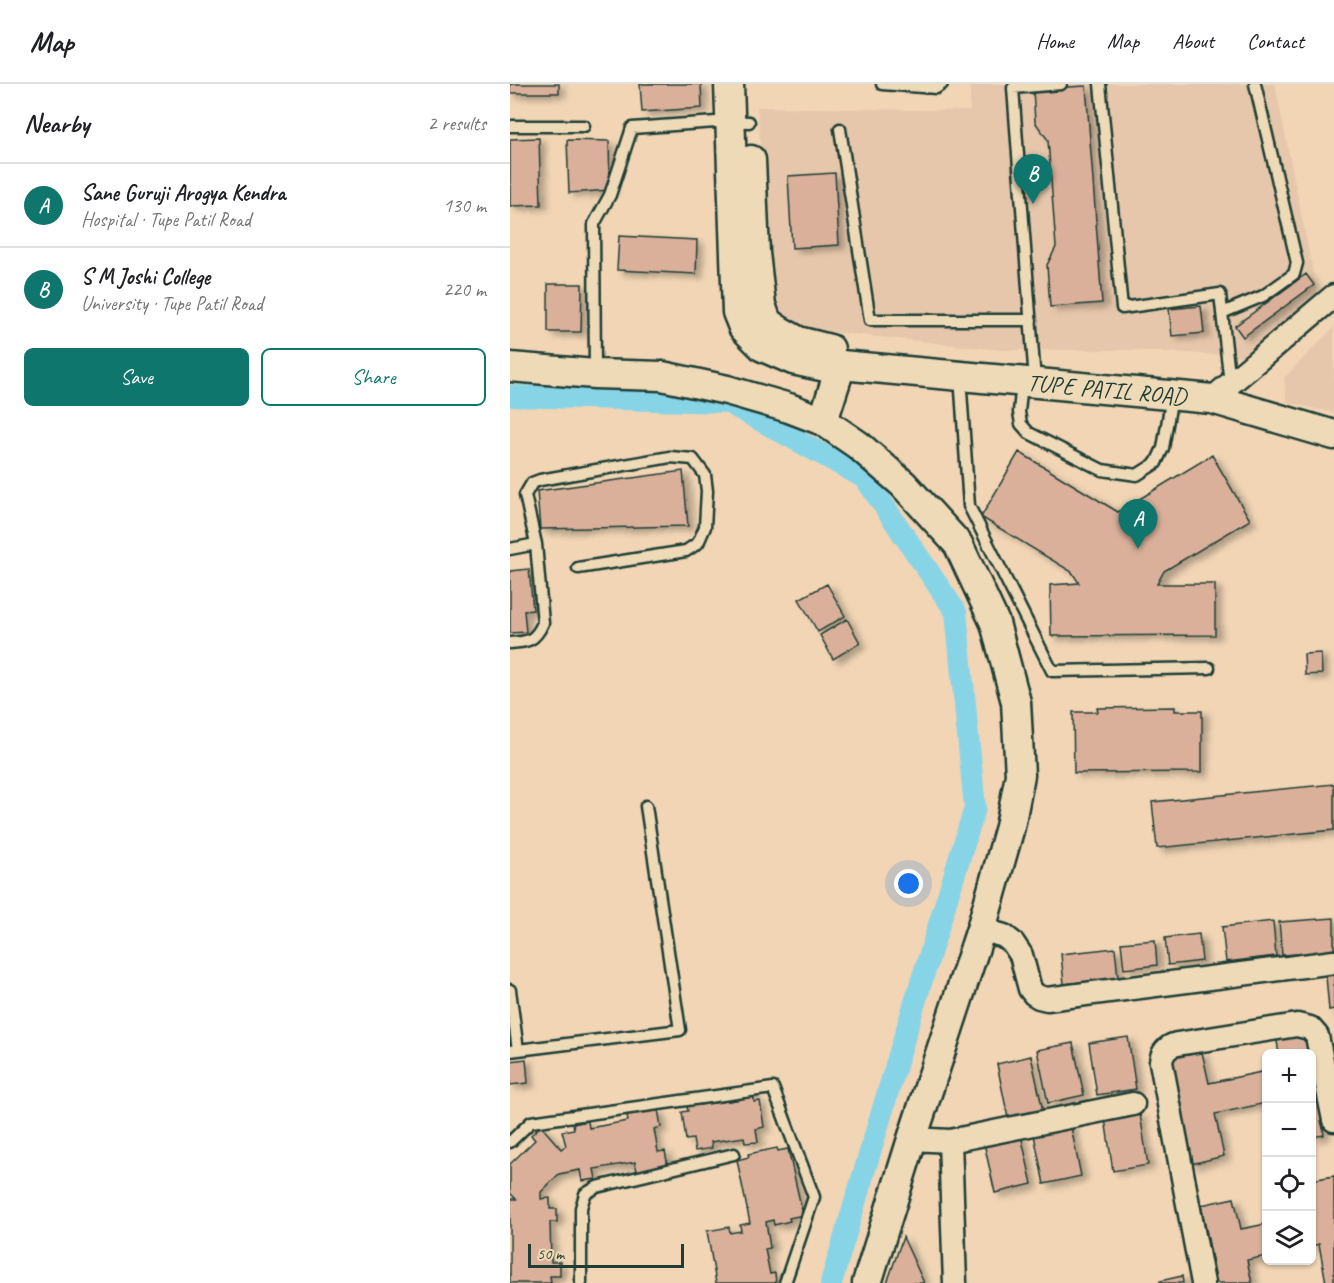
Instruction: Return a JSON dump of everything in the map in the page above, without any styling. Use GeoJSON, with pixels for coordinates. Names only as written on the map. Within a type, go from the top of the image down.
{"type":"FeatureCollection","features":[{"type":"Feature","properties":{"kind":"street"},"geometry":{"type":"LineString","coordinates":[[729,84],[739,122],[744,238],[760,305],[760,330],[780,331],[798,341],[833,350],[841,365],[823,421]]}},
{"type":"Feature","properties":{"kind":"street"},"geometry":{"type":"LineString","coordinates":[[739,122],[747,84]]}},
{"type":"Feature","properties":{"kind":"street"},"geometry":{"type":"LineString","coordinates":[[1221,392],[1334,296]]}},
{"type":"Feature","properties":{"kind":"street","name":"TUPE PATIL ROAD"},"geometry":{"type":"LineString","coordinates":[[841,365],[1172,396],[1221,392],[1334,435]]}},
{"type":"Feature","properties":{"kind":"street"},"geometry":{"type":"LineString","coordinates":[[510,367],[595,374],[662,376],[727,390],[789,408],[823,421],[858,445],[903,484],[958,544],[995,623],[1016,702],[1020,775],[1010,826],[981,929],[867,1283]]}},
{"type":"Feature","properties":{"kind":"street"},"geometry":{"type":"LineString","coordinates":[[981,929],[1004,936],[1012,944],[1021,955],[1030,989],[1039,998],[1047,999],[1334,962]]}},
{"type":"Feature","properties":{"kind":"street"},"geometry":{"type":"LineString","coordinates":[[1203,1283],[1161,1062],[1164,1051],[1171,1045],[1297,1025],[1310,1028],[1317,1036],[1334,1120]]}},
{"type":"Feature","properties":{"kind":"street"},"geometry":{"type":"LineString","coordinates":[[912,1139],[950,1141],[1133,1104]]}},
{"type":"Feature","properties":{"kind":"street"},"geometry":{"type":"LineString","coordinates":[[950,1141],[955,1283]]}},
{"type":"Feature","properties":{"kind":"lane"},"geometry":{"type":"LineString","coordinates":[[882,84],[936,88],[942,84]]}},
{"type":"Feature","properties":{"kind":"lane"},"geometry":{"type":"LineString","coordinates":[[1060,84],[1013,88],[1031,320],[1029,382],[1019,412],[1021,424],[1029,433],[1102,470],[1137,475],[1156,464],[1163,448],[1172,396]]}},
{"type":"Feature","properties":{"kind":"lane"},"geometry":{"type":"LineString","coordinates":[[1100,84],[1122,308],[1220,294],[1222,313],[1221,392]]}},
{"type":"Feature","properties":{"kind":"lane"},"geometry":{"type":"LineString","coordinates":[[1222,313],[1263,296],[1294,274],[1297,263],[1255,84]]}},
{"type":"Feature","properties":{"kind":"lane"},"geometry":{"type":"LineString","coordinates":[[595,374],[594,224],[610,195],[632,128],[739,122]]}},
{"type":"Feature","properties":{"kind":"lane"},"geometry":{"type":"LineString","coordinates":[[510,126],[584,126]]}},
{"type":"Feature","properties":{"kind":"lane"},"geometry":{"type":"LineString","coordinates":[[840,129],[870,320],[1031,320]]}},
{"type":"Feature","properties":{"kind":"lane"},"geometry":{"type":"LineString","coordinates":[[960,376],[969,506],[1052,670],[1209,668]]}},
{"type":"Feature","properties":{"kind":"lane"},"geometry":{"type":"LineString","coordinates":[[510,643],[528,642],[538,633],[543,623],[536,544],[525,495],[532,483],[670,457],[693,459],[705,475],[707,491],[705,527],[698,543],[686,550],[578,568]]}},
{"type":"Feature","properties":{"kind":"lane"},"geometry":{"type":"LineString","coordinates":[[510,549],[536,544]]}},
{"type":"Feature","properties":{"kind":"lane"},"geometry":{"type":"LineString","coordinates":[[510,990],[514,1050],[680,1030],[646,806]]}},
{"type":"Feature","properties":{"kind":"lane"},"geometry":{"type":"LineString","coordinates":[[510,1142],[531,1122],[773,1088],[814,1197],[785,1283]]}},
{"type":"Feature","properties":{"kind":"lane"},"geometry":{"type":"LineString","coordinates":[[581,1283],[581,1208],[585,1194],[597,1186],[734,1154]]}},
{"type":"Feature","properties":{"kind":"shaded area"},"geometry":{"type":"Polygon","coordinates":[[[970,84],[1275,84],[1318,297],[1241,356],[1129,350],[1000,350],[778,326],[757,107],[970,111],[970,84]]]}},
{"type":"Feature","properties":{"kind":"shaded area"},"geometry":{"type":"Polygon","coordinates":[[[1334,327],[1334,413],[1287,402],[1284,378],[1334,327]]]}},
{"type":"Feature","properties":{"kind":"building"},"geometry":{"type":"Polygon","coordinates":[[[510,84],[559,84],[559,93],[510,93],[510,84]]]}},
{"type":"Feature","properties":{"kind":"building"},"geometry":{"type":"Polygon","coordinates":[[[640,84],[701,84],[702,108],[642,112],[640,84]]]}},
{"type":"Feature","properties":{"kind":"building"},"geometry":{"type":"Polygon","coordinates":[[[1086,86],[1102,303],[1050,307],[1047,265],[1056,247],[1048,140],[1035,122],[1033,89],[1086,86]]]}},
{"type":"Feature","properties":{"kind":"building"},"geometry":{"type":"Polygon","coordinates":[[[539,138],[541,205],[510,206],[510,139],[539,138]]]}},
{"type":"Feature","properties":{"kind":"building"},"geometry":{"type":"Polygon","coordinates":[[[567,140],[609,141],[610,190],[569,193],[567,140]]]}},
{"type":"Feature","properties":{"kind":"building"},"geometry":{"type":"Polygon","coordinates":[[[835,173],[839,245],[792,248],[788,176],[835,173]]]}},
{"type":"Feature","properties":{"kind":"building"},"geometry":{"type":"Polygon","coordinates":[[[619,236],[697,240],[696,274],[617,270],[619,236]]]}},
{"type":"Feature","properties":{"kind":"building"},"geometry":{"type":"Polygon","coordinates":[[[1306,274],[1314,285],[1243,337],[1235,326],[1306,274]]]}},
{"type":"Feature","properties":{"kind":"building"},"geometry":{"type":"Polygon","coordinates":[[[548,284],[582,284],[581,332],[548,332],[548,284]]]}},
{"type":"Feature","properties":{"kind":"building"},"geometry":{"type":"Polygon","coordinates":[[[1201,306],[1204,333],[1172,336],[1169,309],[1201,306]]]}},
{"type":"Feature","properties":{"kind":"building"},"geometry":{"type":"Polygon","coordinates":[[[1019,452],[1118,512],[1212,455],[1250,520],[1164,571],[1157,584],[1215,584],[1215,635],[1051,636],[1050,585],[1079,583],[1072,572],[981,517],[1019,452]]]}},
{"type":"Feature","properties":{"kind":"building"},"geometry":{"type":"Polygon","coordinates":[[[683,471],[688,526],[540,529],[537,491],[683,471]]]}},
{"type":"Feature","properties":{"kind":"building"},"geometry":{"type":"Polygon","coordinates":[[[529,569],[533,610],[524,611],[526,632],[510,633],[510,571],[529,569]]]}},
{"type":"Feature","properties":{"kind":"building"},"geometry":{"type":"Polygon","coordinates":[[[827,584],[845,616],[818,632],[799,599],[827,584]]]}},
{"type":"Feature","properties":{"kind":"building"},"geometry":{"type":"Polygon","coordinates":[[[847,619],[860,643],[833,659],[820,635],[847,619]]]}},
{"type":"Feature","properties":{"kind":"building"},"geometry":{"type":"Polygon","coordinates":[[[1321,653],[1322,674],[1305,675],[1304,654],[1321,653]]]}},
{"type":"Feature","properties":{"kind":"building"},"geometry":{"type":"Polygon","coordinates":[[[1175,707],[1175,711],[1202,711],[1202,772],[1074,773],[1073,712],[1098,712],[1097,708],[1175,707]]]}},
{"type":"Feature","properties":{"kind":"building"},"geometry":{"type":"Polygon","coordinates":[[[1334,784],[1334,830],[1157,848],[1152,802],[1334,784]]]}},
{"type":"Feature","properties":{"kind":"building"},"geometry":{"type":"Polygon","coordinates":[[[1334,918],[1334,952],[1282,955],[1279,922],[1334,918]]]}},
{"type":"Feature","properties":{"kind":"building"},"geometry":{"type":"Polygon","coordinates":[[[1273,921],[1276,956],[1226,962],[1222,927],[1273,921]]]}},
{"type":"Feature","properties":{"kind":"building"},"geometry":{"type":"Polygon","coordinates":[[[1199,934],[1202,961],[1168,965],[1165,938],[1199,934]]]}},
{"type":"Feature","properties":{"kind":"building"},"geometry":{"type":"Polygon","coordinates":[[[1155,940],[1157,965],[1124,969],[1121,943],[1155,940]]]}},
{"type":"Feature","properties":{"kind":"building"},"geometry":{"type":"Polygon","coordinates":[[[1115,948],[1118,978],[1064,984],[1061,954],[1115,948]]]}},
{"type":"Feature","properties":{"kind":"building"},"geometry":{"type":"Polygon","coordinates":[[[1334,975],[1334,1009],[1329,1010],[1326,976],[1334,975]]]}},
{"type":"Feature","properties":{"kind":"building"},"geometry":{"type":"Polygon","coordinates":[[[1305,1030],[1309,1049],[1278,1049],[1276,1035],[1305,1030]]]}},
{"type":"Feature","properties":{"kind":"building"},"geometry":{"type":"Polygon","coordinates":[[[1128,1037],[1136,1089],[1097,1095],[1089,1043],[1128,1037]]]}},
{"type":"Feature","properties":{"kind":"building"},"geometry":{"type":"Polygon","coordinates":[[[1073,1043],[1084,1095],[1048,1103],[1037,1050],[1073,1043]]]}},
{"type":"Feature","properties":{"kind":"building"},"geometry":{"type":"Polygon","coordinates":[[[1202,1052],[1209,1083],[1262,1072],[1262,1104],[1215,1114],[1224,1156],[1191,1164],[1169,1059],[1202,1052]]]}},
{"type":"Feature","properties":{"kind":"building"},"geometry":{"type":"Polygon","coordinates":[[[1031,1056],[1043,1111],[1008,1118],[997,1064],[1031,1056]]]}},
{"type":"Feature","properties":{"kind":"building"},"geometry":{"type":"Polygon","coordinates":[[[526,1059],[528,1083],[510,1085],[510,1061],[526,1059]]]}},
{"type":"Feature","properties":{"kind":"building"},"geometry":{"type":"Polygon","coordinates":[[[1316,1088],[1324,1135],[1316,1136],[1316,1088]]]}},
{"type":"Feature","properties":{"kind":"building"},"geometry":{"type":"Polygon","coordinates":[[[753,1092],[754,1102],[760,1101],[764,1127],[756,1129],[758,1142],[745,1143],[744,1137],[711,1142],[712,1148],[695,1151],[693,1139],[686,1140],[682,1112],[688,1111],[686,1102],[698,1100],[699,1105],[741,1099],[740,1094],[753,1092]]]}},
{"type":"Feature","properties":{"kind":"building"},"geometry":{"type":"Polygon","coordinates":[[[658,1109],[661,1127],[654,1129],[658,1152],[665,1151],[668,1166],[637,1171],[635,1162],[594,1169],[596,1179],[582,1181],[580,1170],[559,1174],[541,1192],[541,1199],[550,1198],[550,1209],[557,1209],[557,1222],[550,1222],[551,1262],[560,1262],[560,1276],[550,1276],[551,1283],[510,1283],[510,1199],[516,1199],[510,1193],[510,1164],[535,1140],[531,1135],[541,1126],[561,1149],[566,1146],[562,1131],[574,1129],[573,1124],[588,1121],[589,1128],[628,1121],[627,1115],[658,1109]]]}},
{"type":"Feature","properties":{"kind":"building"},"geometry":{"type":"Polygon","coordinates":[[[1140,1114],[1148,1165],[1113,1171],[1105,1119],[1140,1114]]]}},
{"type":"Feature","properties":{"kind":"building"},"geometry":{"type":"Polygon","coordinates":[[[1070,1122],[1081,1176],[1044,1184],[1033,1130],[1070,1122]]]}},
{"type":"Feature","properties":{"kind":"building"},"geometry":{"type":"Polygon","coordinates":[[[1021,1135],[1032,1184],[995,1193],[984,1143],[1021,1135]]]}},
{"type":"Feature","properties":{"kind":"building"},"geometry":{"type":"Polygon","coordinates":[[[777,1148],[778,1151],[788,1149],[803,1215],[774,1225],[773,1220],[766,1222],[770,1248],[765,1249],[770,1274],[775,1273],[776,1283],[716,1283],[707,1231],[729,1227],[730,1233],[741,1231],[740,1225],[750,1223],[737,1160],[749,1157],[748,1154],[777,1148]]]}},
{"type":"Feature","properties":{"kind":"building"},"geometry":{"type":"Polygon","coordinates":[[[1334,1176],[1334,1283],[1326,1283],[1319,1244],[1316,1245],[1316,1179],[1334,1176]]]}},
{"type":"Feature","properties":{"kind":"building"},"geometry":{"type":"Polygon","coordinates":[[[1234,1198],[1241,1229],[1262,1225],[1262,1257],[1247,1260],[1252,1283],[1217,1283],[1201,1205],[1234,1198]]]}},
{"type":"Feature","properties":{"kind":"building"},"geometry":{"type":"Polygon","coordinates":[[[903,1237],[924,1283],[887,1283],[903,1237]]]}},
{"type":"Feature","properties":{"kind":"building"},"geometry":{"type":"Polygon","coordinates":[[[1182,1276],[1183,1283],[1160,1283],[1160,1281],[1182,1276]]]}},
{"type":"Feature","properties":{"kind":"waterway"},"geometry":{"type":"LineString","coordinates":[[510,396],[727,402],[865,478],[956,612],[975,808],[831,1283]]}},
{"type":"Feature","properties":{"kind":"place","name":"S M Joshi College"},"geometry":{"type":"Point","coordinates":[1033,204]}},
{"type":"Feature","properties":{"kind":"place","name":"Sane Guruji Arogya Kendra"},"geometry":{"type":"Point","coordinates":[1138,549]}}]}
